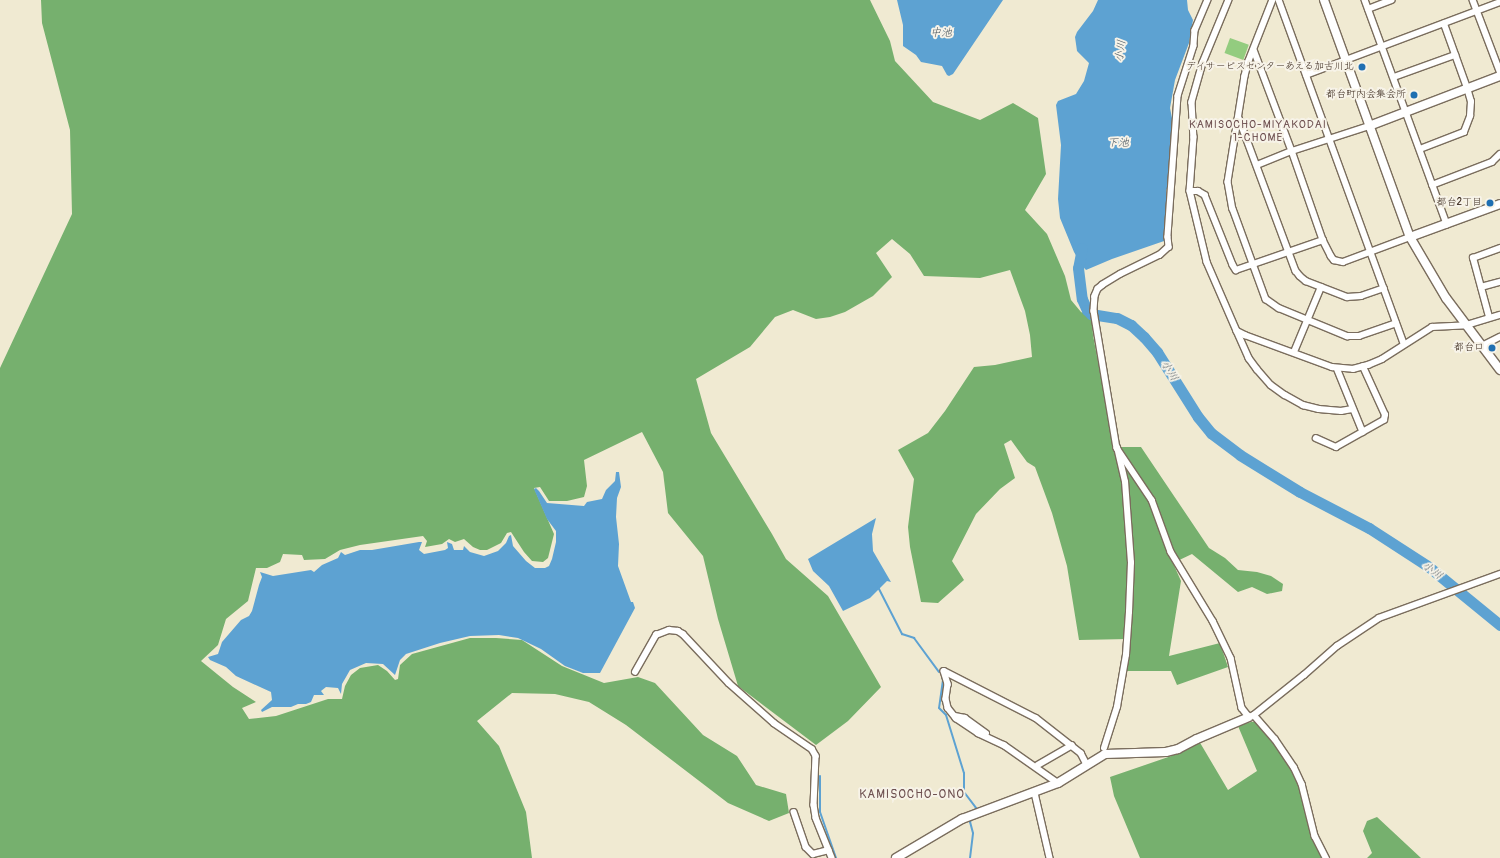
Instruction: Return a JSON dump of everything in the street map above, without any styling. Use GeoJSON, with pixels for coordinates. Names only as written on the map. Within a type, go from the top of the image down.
{"type":"FeatureCollection","features":[{"type":"Feature","properties":{"kind":"street"},"geometry":{"type":"LineString","coordinates":[[1104,748],[1117,707],[1126,655],[1130,612],[1131,563],[1125,482],[1117,448],[1094,311],[1095,296],[1098,289],[1110,279],[1160,255],[1169,247],[1168,237],[1178,96],[1194,46],[1195,30],[1208,0]]}},
{"type":"Feature","properties":{"kind":"street"},"geometry":{"type":"LineString","coordinates":[[1229,0],[1203,63],[1192,102],[1194,137],[1190,192],[1207,262],[1249,358],[1271,385],[1284,395],[1303,405],[1319,410],[1341,411],[1352,409]]}},
{"type":"Feature","properties":{"kind":"street"},"geometry":{"type":"LineString","coordinates":[[1272,0],[1249,61],[1245,76],[1228,182],[1233,208],[1266,300],[1279,308],[1347,336],[1359,336],[1396,323]]}},
{"type":"Feature","properties":{"kind":"street"},"geometry":{"type":"LineString","coordinates":[[1279,0],[1404,344]]}},
{"type":"Feature","properties":{"kind":"street"},"geometry":{"type":"LineString","coordinates":[[1324,0],[1368,126],[1410,237],[1446,298],[1500,370]]}},
{"type":"Feature","properties":{"kind":"street"},"geometry":{"type":"LineString","coordinates":[[1365,0],[1383,46],[1432,185],[1448,224]]}},
{"type":"Feature","properties":{"kind":"street"},"geometry":{"type":"LineString","coordinates":[[1368,9],[1391,0]]}},
{"type":"Feature","properties":{"kind":"street"},"geometry":{"type":"LineString","coordinates":[[1473,0],[1500,71]]}},
{"type":"Feature","properties":{"kind":"street"},"geometry":{"type":"LineString","coordinates":[[1306,75],[1344,59],[1478,12],[1500,2]]}},
{"type":"Feature","properties":{"kind":"street"},"geometry":{"type":"LineString","coordinates":[[1420,150],[1464,132],[1470,116],[1471,102],[1468,88],[1444,24]]}},
{"type":"Feature","properties":{"kind":"street"},"geometry":{"type":"LineString","coordinates":[[1254,50],[1292,151],[1323,240],[1331,256],[1339,262],[1349,261],[1500,204]]}},
{"type":"Feature","properties":{"kind":"street"},"geometry":{"type":"LineString","coordinates":[[1394,77],[1455,55]]}},
{"type":"Feature","properties":{"kind":"street"},"geometry":{"type":"LineString","coordinates":[[1257,165],[1292,151],[1368,126],[1500,76]]}},
{"type":"Feature","properties":{"kind":"street"},"geometry":{"type":"LineString","coordinates":[[1239,117],[1296,271],[1303,280],[1347,297],[1354,297],[1384,288]]}},
{"type":"Feature","properties":{"kind":"street"},"geometry":{"type":"LineString","coordinates":[[1432,185],[1492,162],[1500,154]]}},
{"type":"Feature","properties":{"kind":"street"},"geometry":{"type":"LineString","coordinates":[[1190,192],[1198,190],[1205,195],[1236,270],[1323,240]]}},
{"type":"Feature","properties":{"kind":"street"},"geometry":{"type":"LineString","coordinates":[[1489,317],[1473,258],[1500,248]]}},
{"type":"Feature","properties":{"kind":"street"},"geometry":{"type":"LineString","coordinates":[[1481,287],[1500,282]]}},
{"type":"Feature","properties":{"kind":"street"},"geometry":{"type":"LineString","coordinates":[[1294,352],[1321,287]]}},
{"type":"Feature","properties":{"kind":"street"},"geometry":{"type":"LineString","coordinates":[[1237,331],[1337,368],[1353,369],[1363,367],[1382,359],[1432,326],[1467,325],[1489,317],[1500,315]]}},
{"type":"Feature","properties":{"kind":"street"},"geometry":{"type":"LineString","coordinates":[[1482,346],[1500,337]]}},
{"type":"Feature","properties":{"kind":"street"},"geometry":{"type":"LineString","coordinates":[[1316,438],[1336,447],[1384,420],[1385,415],[1363,367]]}},
{"type":"Feature","properties":{"kind":"street"},"geometry":{"type":"LineString","coordinates":[[1337,368],[1352,409],[1363,432]]}},
{"type":"Feature","properties":{"kind":"street"},"geometry":{"type":"LineString","coordinates":[[1117,448],[1152,500],[1171,552],[1213,621],[1231,658],[1241,702],[1251,716],[1275,739],[1294,767],[1302,784],[1315,836],[1326,858]]}},
{"type":"Feature","properties":{"kind":"street"},"geometry":{"type":"LineString","coordinates":[[896,858],[962,819],[1035,793],[1105,754],[1166,752],[1178,749],[1251,716],[1300,679],[1337,646],[1379,618],[1500,574]]}},
{"type":"Feature","properties":{"kind":"street"},"geometry":{"type":"LineString","coordinates":[[635,672],[656,635],[669,630],[678,631],[683,634],[729,683],[774,722],[812,749],[816,756],[814,805],[816,818],[832,858]]}},
{"type":"Feature","properties":{"kind":"street"},"geometry":{"type":"LineString","coordinates":[[1055,781],[1004,745],[978,733],[953,715],[948,708],[946,699],[948,684],[944,671],[1030,714],[1081,753],[1087,765]]}},
{"type":"Feature","properties":{"kind":"street"},"geometry":{"type":"LineString","coordinates":[[953,715],[965,718],[1049,772],[1055,781]]}},
{"type":"Feature","properties":{"kind":"street"},"geometry":{"type":"LineString","coordinates":[[1038,765],[1072,745]]}},
{"type":"Feature","properties":{"kind":"street"},"geometry":{"type":"LineString","coordinates":[[1035,793],[1050,858]]}},
{"type":"Feature","properties":{"kind":"street"},"geometry":{"type":"LineString","coordinates":[[794,812],[806,847],[813,854],[828,850]]}},
{"type":"Feature","properties":{"kind":"green space"},"geometry":{"type":"Polygon","coordinates":[[[41,0],[870,0],[890,41],[895,61],[933,102],[980,120],[1013,103],[1038,118],[1046,174],[1025,210],[1047,234],[1065,276],[1071,300],[1081,312],[1092,318],[1093,335],[1114,447],[1141,447],[1209,548],[1225,558],[1238,570],[1257,572],[1271,576],[1283,584],[1282,591],[1267,594],[1252,587],[1238,592],[1192,554],[1173,563],[1181,581],[1169,656],[1220,643],[1228,667],[1177,685],[1171,671],[1123,671],[1128,639],[1079,640],[1067,566],[1052,513],[1035,467],[1027,462],[1011,440],[1004,444],[1015,478],[1000,489],[976,514],[952,561],[964,580],[938,603],[921,602],[910,547],[908,527],[914,479],[898,450],[928,433],[945,411],[974,367],[995,365],[1032,357],[1030,335],[1025,311],[1010,270],[980,278],[924,276],[910,254],[892,239],[876,253],[892,277],[873,296],[845,312],[830,317],[816,319],[793,310],[775,317],[750,347],[696,379],[711,433],[786,559],[828,596],[881,687],[848,721],[816,745],[738,686],[718,619],[703,556],[668,513],[663,472],[642,432],[584,460],[587,486],[584,497],[567,501],[549,501],[540,487],[534,488],[554,534],[548,558],[543,562],[532,561],[524,552],[511,532],[507,533],[501,543],[487,550],[480,550],[473,547],[464,539],[455,542],[449,539],[442,544],[425,547],[427,541],[423,536],[360,545],[340,550],[325,559],[304,560],[302,555],[283,554],[280,562],[267,568],[256,568],[248,601],[226,619],[218,645],[201,661],[233,687],[256,702],[242,708],[249,719],[276,716],[328,699],[342,699],[345,686],[351,675],[360,668],[378,665],[387,671],[395,680],[398,679],[400,665],[412,654],[470,638],[522,640],[562,666],[604,683],[638,677],[655,683],[703,735],[737,756],[756,785],[786,794],[789,813],[769,821],[728,803],[626,725],[589,702],[555,694],[512,693],[477,721],[499,746],[526,812],[532,858],[0,858],[0,368],[72,214],[70,130],[42,23],[41,0]]]}},
{"type":"Feature","properties":{"kind":"green space"},"geometry":{"type":"Polygon","coordinates":[[[1230,38],[1249,45],[1243,60],[1225,53],[1230,38]]]}},
{"type":"Feature","properties":{"kind":"green space"},"geometry":{"type":"Polygon","coordinates":[[[1251,722],[1258,722],[1288,760],[1302,792],[1311,832],[1324,858],[1140,858],[1114,796],[1110,777],[1180,753],[1199,741],[1228,790],[1257,771],[1238,726],[1251,722]]]}},
{"type":"Feature","properties":{"kind":"green space"},"geometry":{"type":"Polygon","coordinates":[[[1377,817],[1421,858],[1367,858],[1372,853],[1363,831],[1367,821],[1377,817]]]}},
{"type":"Feature","properties":{"kind":"water","name":"中池"},"geometry":{"type":"Polygon","coordinates":[[[897,0],[1003,0],[953,74],[949,76],[942,66],[921,62],[916,55],[903,46],[903,25],[897,0]]]}},
{"type":"Feature","properties":{"kind":"water","name":"下池"},"geometry":{"type":"Polygon","coordinates":[[[1098,0],[1187,0],[1188,10],[1193,20],[1189,43],[1175,80],[1170,108],[1175,133],[1170,181],[1166,191],[1167,240],[1112,259],[1086,270],[1074,252],[1060,218],[1058,199],[1061,145],[1056,105],[1058,101],[1076,94],[1084,81],[1089,63],[1077,51],[1075,37],[1077,32],[1093,11],[1098,0]]]}},
{"type":"Feature","properties":{"kind":"water"},"geometry":{"type":"Polygon","coordinates":[[[616,472],[619,472],[621,487],[617,498],[616,517],[619,544],[618,566],[631,602],[633,602],[635,608],[600,673],[583,673],[565,666],[541,649],[518,638],[499,635],[470,636],[440,643],[406,654],[400,660],[395,675],[383,664],[366,663],[350,670],[342,684],[341,694],[338,688],[326,687],[321,691],[324,695],[314,695],[311,702],[306,704],[298,704],[291,707],[272,707],[262,712],[261,710],[272,700],[271,692],[236,676],[226,667],[210,660],[208,657],[218,654],[222,642],[241,620],[249,616],[252,611],[262,577],[260,572],[273,576],[311,570],[314,572],[322,565],[338,558],[341,552],[345,555],[360,550],[372,550],[419,542],[422,542],[419,550],[424,554],[445,550],[448,548],[447,542],[452,544],[454,550],[463,550],[464,546],[470,552],[484,556],[498,551],[511,535],[513,546],[526,561],[535,568],[545,568],[549,566],[552,559],[556,542],[556,531],[547,519],[534,489],[536,488],[539,491],[547,503],[584,506],[587,502],[602,499],[606,490],[615,481],[616,472]]]}},
{"type":"Feature","properties":{"kind":"water"},"geometry":{"type":"Polygon","coordinates":[[[876,518],[872,534],[873,551],[891,582],[887,581],[870,598],[843,611],[829,586],[813,571],[808,559],[876,518]]]}},
{"type":"Feature","properties":{"kind":"waterway","name":"小川"},"geometry":{"type":"LineString","coordinates":[[1082,248],[1078,268],[1082,299],[1087,310],[1091,314],[1117,318],[1131,325],[1144,337],[1157,352],[1198,417],[1211,433],[1240,455],[1300,492],[1369,528],[1429,567],[1500,625]]}},
{"type":"Feature","properties":{"kind":"waterway"},"geometry":{"type":"LineString","coordinates":[[878,587],[902,634],[914,638],[939,672]]}},
{"type":"Feature","properties":{"kind":"waterway"},"geometry":{"type":"LineString","coordinates":[[942,677],[943,680],[939,708],[946,715],[964,773],[964,792],[976,808],[974,812]]}},
{"type":"Feature","properties":{"kind":"waterway"},"geometry":{"type":"LineString","coordinates":[[820,776],[820,812],[836,858]]}},
{"type":"Feature","properties":{"kind":"waterway"},"geometry":{"type":"LineString","coordinates":[[970,858],[973,833],[970,822],[972,818]]}},
{"type":"Feature","properties":{"kind":"place","name":"デイサービスセンターあえる加古川北"},"geometry":{"type":"Point","coordinates":[1362,67]}},
{"type":"Feature","properties":{"kind":"place","name":"都台町内会集会所"},"geometry":{"type":"Point","coordinates":[1414,95]}},
{"type":"Feature","properties":{"kind":"place","name":"都台2丁目"},"geometry":{"type":"Point","coordinates":[1490,203]}},
{"type":"Feature","properties":{"kind":"place","name":"都台口"},"geometry":{"type":"Point","coordinates":[1492,348]}},
{"type":"Feature","properties":{"kind":"district","name":"KAMISOCHO-MIYAKODAI 1-CHOME"},"geometry":{"type":"Point","coordinates":[1258,132]}},
{"type":"Feature","properties":{"kind":"district","name":"KAMISOCHO-ONO"},"geometry":{"type":"Point","coordinates":[912,795]}}]}
